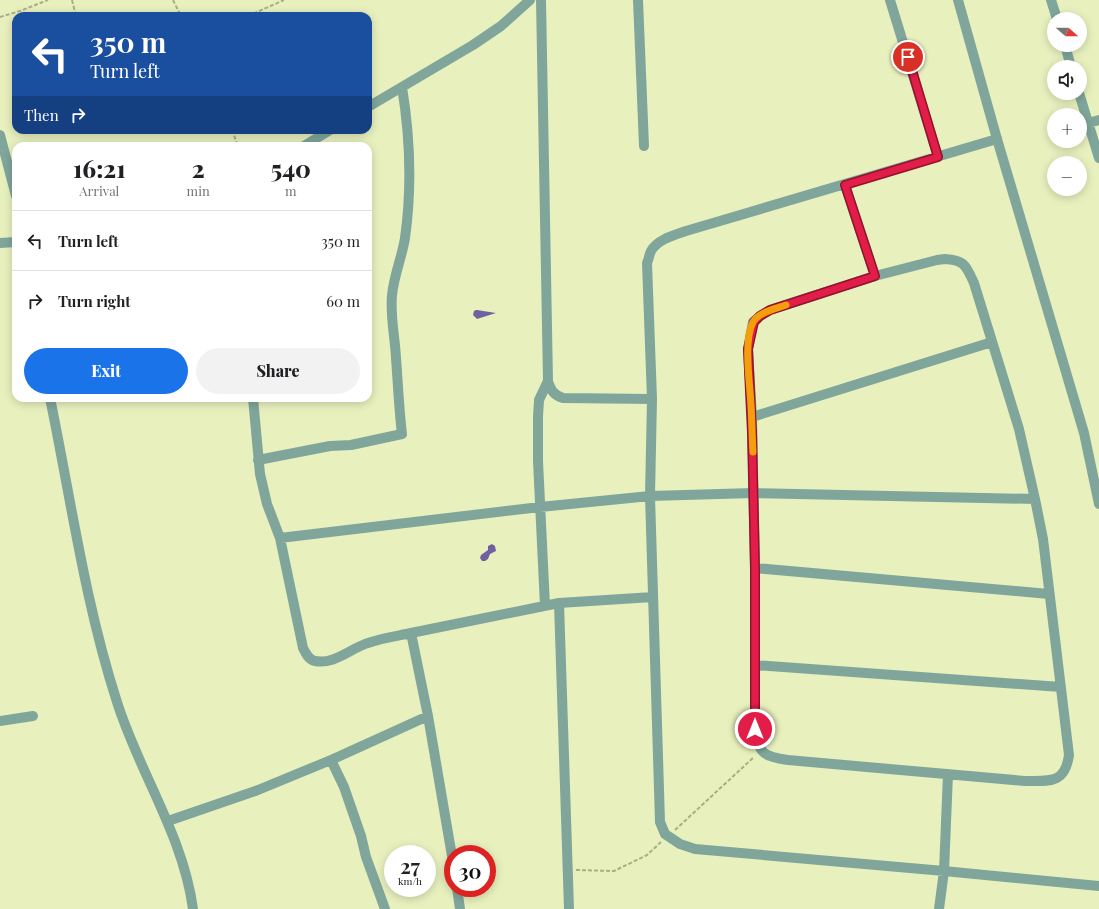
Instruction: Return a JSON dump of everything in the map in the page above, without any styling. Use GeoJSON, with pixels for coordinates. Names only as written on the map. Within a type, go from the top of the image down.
{"type":"FeatureCollection","features":[{"type":"Feature","properties":{"kind":"street"},"geometry":{"type":"LineString","coordinates":[[372,105],[501,26],[530,0]]}},
{"type":"Feature","properties":{"kind":"street"},"geometry":{"type":"LineString","coordinates":[[541,0],[548,382],[553,392],[557,396],[563,398],[652,399]]}},
{"type":"Feature","properties":{"kind":"street"},"geometry":{"type":"LineString","coordinates":[[638,0],[644,146]]}},
{"type":"Feature","properties":{"kind":"street"},"geometry":{"type":"LineString","coordinates":[[890,0],[938,157]]}},
{"type":"Feature","properties":{"kind":"street"},"geometry":{"type":"LineString","coordinates":[[958,0],[997,139],[1082,426],[1099,504]]}},
{"type":"Feature","properties":{"kind":"street"},"geometry":{"type":"LineString","coordinates":[[1051,0],[1055,12]]}},
{"type":"Feature","properties":{"kind":"street"},"geometry":{"type":"LineString","coordinates":[[258,460],[330,446],[351,445],[402,434],[392,324],[392,296],[405,238],[409,197],[407,117],[402,86]]}},
{"type":"Feature","properties":{"kind":"street"},"geometry":{"type":"LineString","coordinates":[[1081,100],[1099,158]]}},
{"type":"Feature","properties":{"kind":"street"},"geometry":{"type":"LineString","coordinates":[[1088,123],[1099,120]]}},
{"type":"Feature","properties":{"kind":"street"},"geometry":{"type":"LineString","coordinates":[[310,142],[324,134]]}},
{"type":"Feature","properties":{"kind":"street"},"geometry":{"type":"LineString","coordinates":[[0,135],[12,181]]}},
{"type":"Feature","properties":{"kind":"street"},"geometry":{"type":"LineString","coordinates":[[997,139],[686,231],[668,238],[656,245],[651,251],[647,263],[652,399],[650,496],[660,822],[665,834],[680,844],[695,849],[1099,886]]}},
{"type":"Feature","properties":{"kind":"street"},"geometry":{"type":"LineString","coordinates":[[845,185],[875,276]]}},
{"type":"Feature","properties":{"kind":"street"},"geometry":{"type":"LineString","coordinates":[[0,243],[12,242]]}},
{"type":"Feature","properties":{"kind":"street"},"geometry":{"type":"LineString","coordinates":[[953,259],[960,261],[965,266],[974,283],[992,342],[1019,429],[1043,539],[1069,755],[1068,766],[1064,774],[1053,780],[1025,781],[788,760],[765,754],[761,751],[759,746],[755,729],[754,493],[748,349],[752,326],[756,318],[770,310],[875,276],[937,260],[953,259]]}},
{"type":"Feature","properties":{"kind":"street"},"geometry":{"type":"LineString","coordinates":[[752,417],[992,342]]}},
{"type":"Feature","properties":{"kind":"street"},"geometry":{"type":"LineString","coordinates":[[545,606],[538,461],[538,400],[548,382]]}},
{"type":"Feature","properties":{"kind":"street"},"geometry":{"type":"LineString","coordinates":[[51,402],[82,567],[117,702],[128,734],[168,821],[186,877],[193,909]]}},
{"type":"Feature","properties":{"kind":"street"},"geometry":{"type":"LineString","coordinates":[[253,402],[260,474],[267,504],[280,538],[303,648],[312,660],[317,662],[339,657],[356,647],[369,642],[559,603],[653,597]]}},
{"type":"Feature","properties":{"kind":"street"},"geometry":{"type":"LineString","coordinates":[[280,538],[540,507],[650,496],[754,493],[1035,499]]}},
{"type":"Feature","properties":{"kind":"street"},"geometry":{"type":"LineString","coordinates":[[755,568],[1049,594]]}},
{"type":"Feature","properties":{"kind":"street"},"geometry":{"type":"LineString","coordinates":[[559,603],[569,909]]}},
{"type":"Feature","properties":{"kind":"street"},"geometry":{"type":"LineString","coordinates":[[411,633],[428,716],[450,845]]}},
{"type":"Feature","properties":{"kind":"street"},"geometry":{"type":"LineString","coordinates":[[755,664],[1061,687]]}},
{"type":"Feature","properties":{"kind":"street"},"geometry":{"type":"LineString","coordinates":[[0,721],[33,716]]}},
{"type":"Feature","properties":{"kind":"street"},"geometry":{"type":"LineString","coordinates":[[168,821],[258,790],[331,760],[428,716]]}},
{"type":"Feature","properties":{"kind":"street"},"geometry":{"type":"LineString","coordinates":[[331,760],[344,787],[361,836],[366,857],[385,909]]}},
{"type":"Feature","properties":{"kind":"street"},"geometry":{"type":"LineString","coordinates":[[939,909],[944,871],[948,774]]}},
{"type":"Feature","properties":{"kind":"street"},"geometry":{"type":"LineString","coordinates":[[458,897],[460,909]]}},
{"type":"Feature","properties":{"kind":"path"},"geometry":{"type":"LineString","coordinates":[[17,12],[48,0]]}},
{"type":"Feature","properties":{"kind":"path"},"geometry":{"type":"LineString","coordinates":[[72,0],[75,12]]}},
{"type":"Feature","properties":{"kind":"path"},"geometry":{"type":"LineString","coordinates":[[173,0],[179,12]]}},
{"type":"Feature","properties":{"kind":"path"},"geometry":{"type":"LineString","coordinates":[[257,12],[284,0]]}},
{"type":"Feature","properties":{"kind":"path"},"geometry":{"type":"LineString","coordinates":[[0,17],[12,13]]}},
{"type":"Feature","properties":{"kind":"building"},"geometry":{"type":"Polygon","coordinates":[[[474,311],[496,313],[477,319],[473,315],[474,311]]]}},
{"type":"Feature","properties":{"kind":"building"},"geometry":{"type":"Polygon","coordinates":[[[492,544],[495,546],[496,551],[490,554],[488,559],[482,561],[480,558],[481,555],[488,550],[488,546],[492,544]]]}},
{"type":"Feature","properties":{"kind":"slow traffic"},"geometry":{"type":"LineString","coordinates":[[753,452],[748,349],[752,326],[756,318],[770,310],[786,305]]}},
{"type":"Feature","properties":{"kind":"route"},"geometry":{"type":"LineString","coordinates":[[755,729],[755,568],[752,417],[748,349],[752,326],[756,318],[770,310],[875,276],[845,185],[938,157],[908,57]]}}]}
